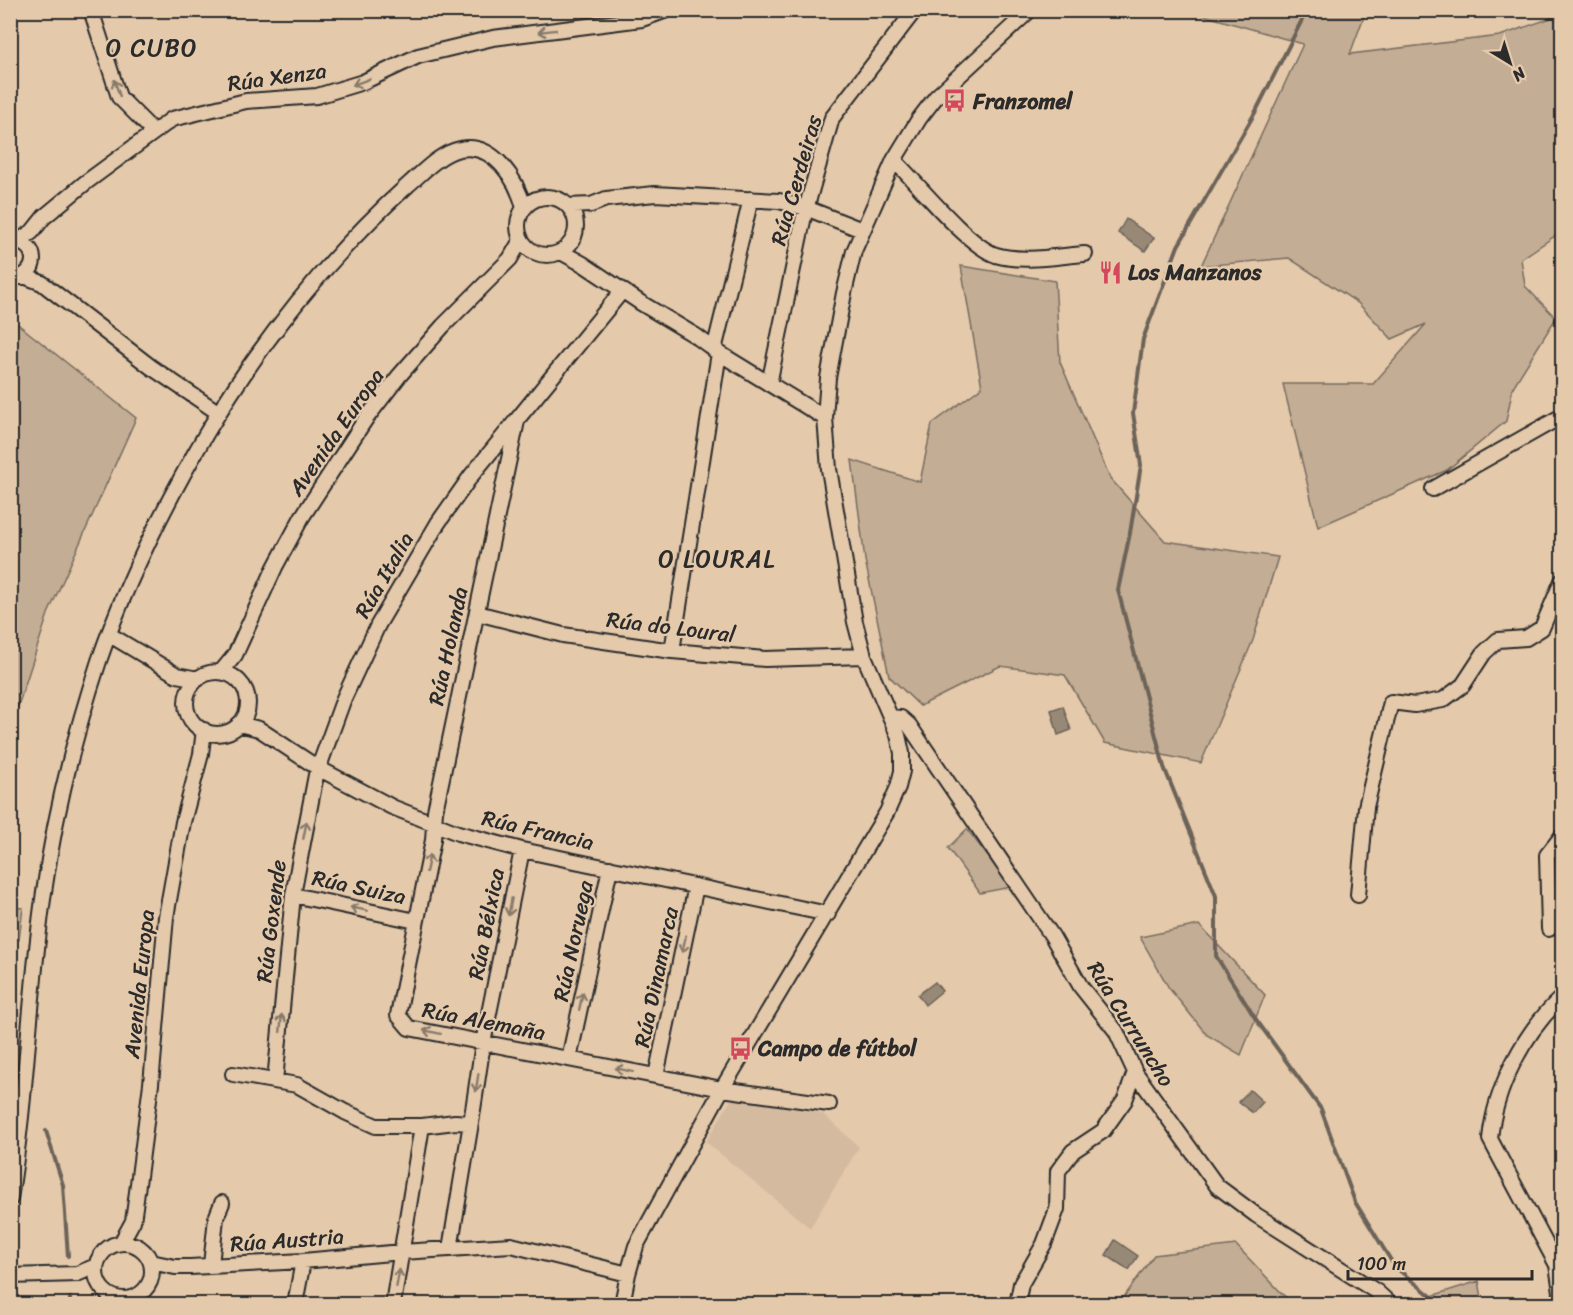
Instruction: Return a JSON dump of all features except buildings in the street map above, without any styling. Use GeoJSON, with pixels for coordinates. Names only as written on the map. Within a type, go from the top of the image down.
{"type":"FeatureCollection","features":[{"type":"Feature","properties":{"kind":"street"},"geometry":{"type":"LineString","coordinates":[[91,10],[119,97],[154,132]]}},
{"type":"Feature","properties":{"kind":"street","name":"Rúa Xenza"},"geometry":{"type":"LineString","coordinates":[[219,413],[151,367],[42,283],[22,274],[33,256],[19,244],[44,218],[85,183],[172,119],[246,101],[317,96],[363,82],[418,56],[493,38],[642,19],[667,10]]}},
{"type":"Feature","properties":{"kind":"street","name":"Rúa Cerdeiras"},"geometry":{"type":"LineString","coordinates":[[769,384],[806,208],[832,118],[915,10]]}},
{"type":"Feature","properties":{"kind":"street"},"geometry":{"type":"LineString","coordinates":[[622,1305],[627,1274],[636,1246],[722,1089],[887,813],[898,787],[902,771],[902,753],[898,735],[864,656],[855,622],[829,469],[825,418],[828,378],[854,251],[894,160],[936,97],[1030,10]]}},
{"type":"Feature","properties":{"kind":"street"},"geometry":{"type":"LineString","coordinates":[[10,1199],[20,1134],[41,915],[62,791],[73,746],[110,634],[153,534],[176,489],[219,413],[277,330],[322,274],[381,211],[432,165],[456,150],[476,148],[494,158],[530,204]]}},
{"type":"Feature","properties":{"kind":"street"},"geometry":{"type":"LineString","coordinates":[[894,160],[973,243],[995,255],[1012,258],[1084,254]]}},
{"type":"Feature","properties":{"kind":"street"},"geometry":{"type":"LineString","coordinates":[[568,206],[591,205],[606,199],[655,194],[779,201],[806,208],[862,230]]}},
{"type":"Feature","properties":{"kind":"street"},"geometry":{"type":"LineString","coordinates":[[542,198],[556,199],[568,206],[576,221],[572,241],[561,252],[546,256],[531,251],[521,240],[518,227],[521,214],[530,204],[542,198]]}},
{"type":"Feature","properties":{"kind":"street"},"geometry":{"type":"LineString","coordinates":[[672,651],[716,352],[751,199]]}},
{"type":"Feature","properties":{"kind":"street"},"geometry":{"type":"LineString","coordinates":[[576,221],[591,205]]}},
{"type":"Feature","properties":{"kind":"street","name":"Avenida Europa"},"geometry":{"type":"LineString","coordinates":[[220,672],[235,655],[275,567],[302,517],[364,420],[443,326],[510,259],[521,240]]}},
{"type":"Feature","properties":{"kind":"street"},"geometry":{"type":"LineString","coordinates":[[572,241],[583,264]]}},
{"type":"Feature","properties":{"kind":"street","name":"Avenida Europa"},"geometry":{"type":"LineString","coordinates":[[510,259],[531,251]]}},
{"type":"Feature","properties":{"kind":"street"},"geometry":{"type":"LineString","coordinates":[[561,252],[696,336],[716,352],[825,418]]}},
{"type":"Feature","properties":{"kind":"street","name":"Rúa Holanda"},"geometry":{"type":"LineString","coordinates":[[434,824],[517,421],[622,291]]}},
{"type":"Feature","properties":{"kind":"street"},"geometry":{"type":"LineString","coordinates":[[696,336],[717,324],[723,317]]}},
{"type":"Feature","properties":{"kind":"street"},"geometry":{"type":"LineString","coordinates":[[1433,489],[1563,416]]}},
{"type":"Feature","properties":{"kind":"street","name":"Rúa Italia"},"geometry":{"type":"LineString","coordinates":[[318,768],[344,698],[378,625],[438,523],[482,463],[517,421]]}},
{"type":"Feature","properties":{"kind":"street"},"geometry":{"type":"LineString","coordinates":[[482,463],[488,462],[498,467],[504,476]]}},
{"type":"Feature","properties":{"kind":"street"},"geometry":{"type":"LineString","coordinates":[[1358,895],[1366,807],[1391,702],[1415,705],[1443,700],[1463,685],[1484,653],[1498,640],[1526,638],[1542,627],[1563,581]]}},
{"type":"Feature","properties":{"kind":"street","name":"Rúa do Loural"},"geometry":{"type":"LineString","coordinates":[[477,613],[563,635],[672,651],[765,659],[864,656]]}},
{"type":"Feature","properties":{"kind":"street"},"geometry":{"type":"LineString","coordinates":[[110,634],[177,675],[198,679]]}},
{"type":"Feature","properties":{"kind":"street","name":"Avenida Europa"},"geometry":{"type":"LineString","coordinates":[[235,655],[236,679]]}},
{"type":"Feature","properties":{"kind":"street"},"geometry":{"type":"LineString","coordinates":[[220,672],[236,679],[246,691],[248,705],[243,719],[230,731],[209,732],[197,726],[187,710],[187,698],[198,679],[207,674],[220,672]]}},
{"type":"Feature","properties":{"kind":"street"},"geometry":{"type":"LineString","coordinates":[[177,675],[189,692]]}},
{"type":"Feature","properties":{"kind":"street","name":"Rúa Curruncho"},"geometry":{"type":"LineString","coordinates":[[890,717],[901,718],[909,725],[1052,936],[1082,987],[1116,1032],[1134,1072],[1217,1186],[1256,1215],[1377,1292],[1390,1305]]}},
{"type":"Feature","properties":{"kind":"street","name":"Rúa Francia"},"geometry":{"type":"LineString","coordinates":[[243,719],[318,768],[392,807],[458,833],[522,850],[828,914]]}},
{"type":"Feature","properties":{"kind":"street","name":"Avenida Europa"},"geometry":{"type":"LineString","coordinates":[[136,1246],[133,1221],[151,1084],[166,917],[183,822],[209,732]]}},
{"type":"Feature","properties":{"kind":"street","name":"Rúa Goxende"},"geometry":{"type":"LineString","coordinates":[[276,1081],[293,895],[318,768]]}},
{"type":"Feature","properties":{"kind":"street","name":"Rúa Alemaña"},"geometry":{"type":"LineString","coordinates":[[434,824],[434,840],[398,1015],[409,1028],[722,1089],[829,1104]]}},
{"type":"Feature","properties":{"kind":"street"},"geometry":{"type":"LineString","coordinates":[[1549,929],[1547,855],[1563,836]]}},
{"type":"Feature","properties":{"kind":"street","name":"Rúa Bélxica"},"geometry":{"type":"LineString","coordinates":[[483,1043],[522,850]]}},
{"type":"Feature","properties":{"kind":"street","name":"Rúa Noruega"},"geometry":{"type":"LineString","coordinates":[[569,1059],[610,868]]}},
{"type":"Feature","properties":{"kind":"street","name":"Rúa Dinamarca"},"geometry":{"type":"LineString","coordinates":[[656,1076],[696,886]]}},
{"type":"Feature","properties":{"kind":"street","name":"Rúa Suiza"},"geometry":{"type":"LineString","coordinates":[[293,895],[416,921]]}},
{"type":"Feature","properties":{"kind":"street"},"geometry":{"type":"LineString","coordinates":[[1560,1305],[1561,1292],[1557,1265],[1490,1139],[1492,1119],[1506,1079],[1525,1042],[1550,1009],[1563,997]]}},
{"type":"Feature","properties":{"kind":"street"},"geometry":{"type":"LineString","coordinates":[[450,1249],[483,1043]]}},
{"type":"Feature","properties":{"kind":"street"},"geometry":{"type":"LineString","coordinates":[[1017,1305],[1021,1284],[1044,1244],[1057,1209],[1058,1171],[1073,1151],[1103,1131],[1125,1100],[1134,1072]]}},
{"type":"Feature","properties":{"kind":"street"},"geometry":{"type":"LineString","coordinates":[[233,1074],[297,1085],[345,1112],[376,1126],[422,1126],[471,1122]]}},
{"type":"Feature","properties":{"kind":"street"},"geometry":{"type":"LineString","coordinates":[[393,1305],[422,1126]]}},
{"type":"Feature","properties":{"kind":"street"},"geometry":{"type":"LineString","coordinates":[[211,1265],[216,1218],[222,1203]]}},
{"type":"Feature","properties":{"kind":"street","name":"Avenida Europa"},"geometry":{"type":"LineString","coordinates":[[121,1243],[133,1221]]}},
{"type":"Feature","properties":{"kind":"street"},"geometry":{"type":"LineString","coordinates":[[121,1243],[136,1246],[146,1252],[152,1269],[149,1285],[141,1294],[120,1301],[104,1291],[97,1273],[100,1256],[112,1245],[121,1243]]}},
{"type":"Feature","properties":{"kind":"street"},"geometry":{"type":"LineString","coordinates":[[402,1252],[511,1245],[627,1274]]}},
{"type":"Feature","properties":{"kind":"street","name":"Rúa Austria"},"geometry":{"type":"LineString","coordinates":[[152,1269],[303,1261],[402,1252]]}},
{"type":"Feature","properties":{"kind":"street"},"geometry":{"type":"LineString","coordinates":[[295,1305],[303,1261]]}},
{"type":"Feature","properties":{"kind":"street"},"geometry":{"type":"LineString","coordinates":[[10,1276],[97,1273]]}},
{"type":"Feature","properties":{"kind":"shaded area"},"geometry":{"type":"Polygon","coordinates":[[[1189,11],[1366,11],[1350,54],[1500,36],[1562,14],[1562,231],[1521,259],[1525,286],[1556,318],[1513,387],[1506,421],[1447,470],[1318,527],[1283,384],[1373,384],[1426,324],[1392,339],[1358,303],[1289,258],[1201,266],[1303,44],[1189,11]]]}},
{"type":"Feature","properties":{"kind":"shaded area"},"geometry":{"type":"Polygon","coordinates":[[[1126,219],[1154,238],[1145,251],[1118,233],[1126,219]]]}},
{"type":"Feature","properties":{"kind":"shaded area"},"geometry":{"type":"Polygon","coordinates":[[[961,266],[1055,281],[1060,362],[1110,478],[1165,541],[1278,557],[1253,640],[1201,763],[1105,743],[1065,675],[1000,666],[920,706],[889,676],[865,560],[852,460],[920,482],[932,424],[982,387],[961,266]]]}},
{"type":"Feature","properties":{"kind":"shaded area"},"geometry":{"type":"Polygon","coordinates":[[[14,321],[136,418],[48,614],[11,728],[10,323],[14,321]]]}},
{"type":"Feature","properties":{"kind":"shaded area"},"geometry":{"type":"Polygon","coordinates":[[[1063,706],[1071,730],[1058,735],[1051,710],[1063,706]]]}},
{"type":"Feature","properties":{"kind":"shaded area"},"geometry":{"type":"Polygon","coordinates":[[[967,829],[1011,887],[980,893],[948,848],[967,829]]]}},
{"type":"Feature","properties":{"kind":"shaded area"},"geometry":{"type":"Polygon","coordinates":[[[11,907],[23,908],[19,940],[11,939],[11,907]]]}},
{"type":"Feature","properties":{"kind":"shaded area"},"geometry":{"type":"Polygon","coordinates":[[[1199,925],[1265,995],[1241,1055],[1207,1035],[1169,988],[1140,937],[1199,925]]]}},
{"type":"Feature","properties":{"kind":"shaded area"},"geometry":{"type":"Polygon","coordinates":[[[935,982],[942,991],[925,1005],[918,995],[935,982]]]}},
{"type":"Feature","properties":{"kind":"shaded area"},"geometry":{"type":"Polygon","coordinates":[[[1250,1090],[1263,1102],[1253,1113],[1238,1102],[1250,1090]]]}},
{"type":"Feature","properties":{"kind":"shaded area"},"geometry":{"type":"Polygon","coordinates":[[[734,1095],[823,1114],[859,1147],[810,1228],[706,1142],[734,1095]]]}},
{"type":"Feature","properties":{"kind":"shaded area"},"geometry":{"type":"Polygon","coordinates":[[[1115,1240],[1138,1256],[1129,1270],[1106,1255],[1115,1240]]]}},
{"type":"Feature","properties":{"kind":"shaded area"},"geometry":{"type":"Polygon","coordinates":[[[1236,1245],[1292,1304],[1119,1304],[1154,1255],[1236,1245]]]}},
{"type":"Feature","properties":{"kind":"shaded area"},"geometry":{"type":"Polygon","coordinates":[[[1479,1281],[1483,1304],[1409,1304],[1409,1303],[1479,1281]]]}},
{"type":"Feature","properties":{"kind":"waterway"},"geometry":{"type":"LineString","coordinates":[[1307,10],[1256,111],[1178,246],[1143,339],[1133,413],[1141,465],[1118,590],[1164,767],[1216,896],[1216,956],[1255,1018],[1321,1109],[1355,1202],[1395,1267],[1441,1304]]}},
{"type":"Feature","properties":{"kind":"waterway"},"geometry":{"type":"LineString","coordinates":[[10,1055],[12,1059]]}},
{"type":"Feature","properties":{"kind":"waterway"},"geometry":{"type":"LineString","coordinates":[[46,1131],[63,1185],[68,1256]]}},
{"type":"Feature","properties":{"kind":"waterway"},"geometry":{"type":"LineString","coordinates":[[70,1298],[70,1304]]}},
{"type":"Feature","properties":{"kind":"place","name":"Franzomel"},"geometry":{"type":"Point","coordinates":[955,101]}},
{"type":"Feature","properties":{"kind":"place","name":"Los Manzanos"},"geometry":{"type":"Point","coordinates":[1110,272]}},
{"type":"Feature","properties":{"kind":"place","name":"Campo de fútbol"},"geometry":{"type":"Point","coordinates":[740,1048]}},
{"type":"Feature","properties":{"kind":"district","name":"O CUBO"},"geometry":{"type":"Point","coordinates":[152,48]}},
{"type":"Feature","properties":{"kind":"district","name":"O LOURAL"},"geometry":{"type":"Point","coordinates":[717,559]}}]}
